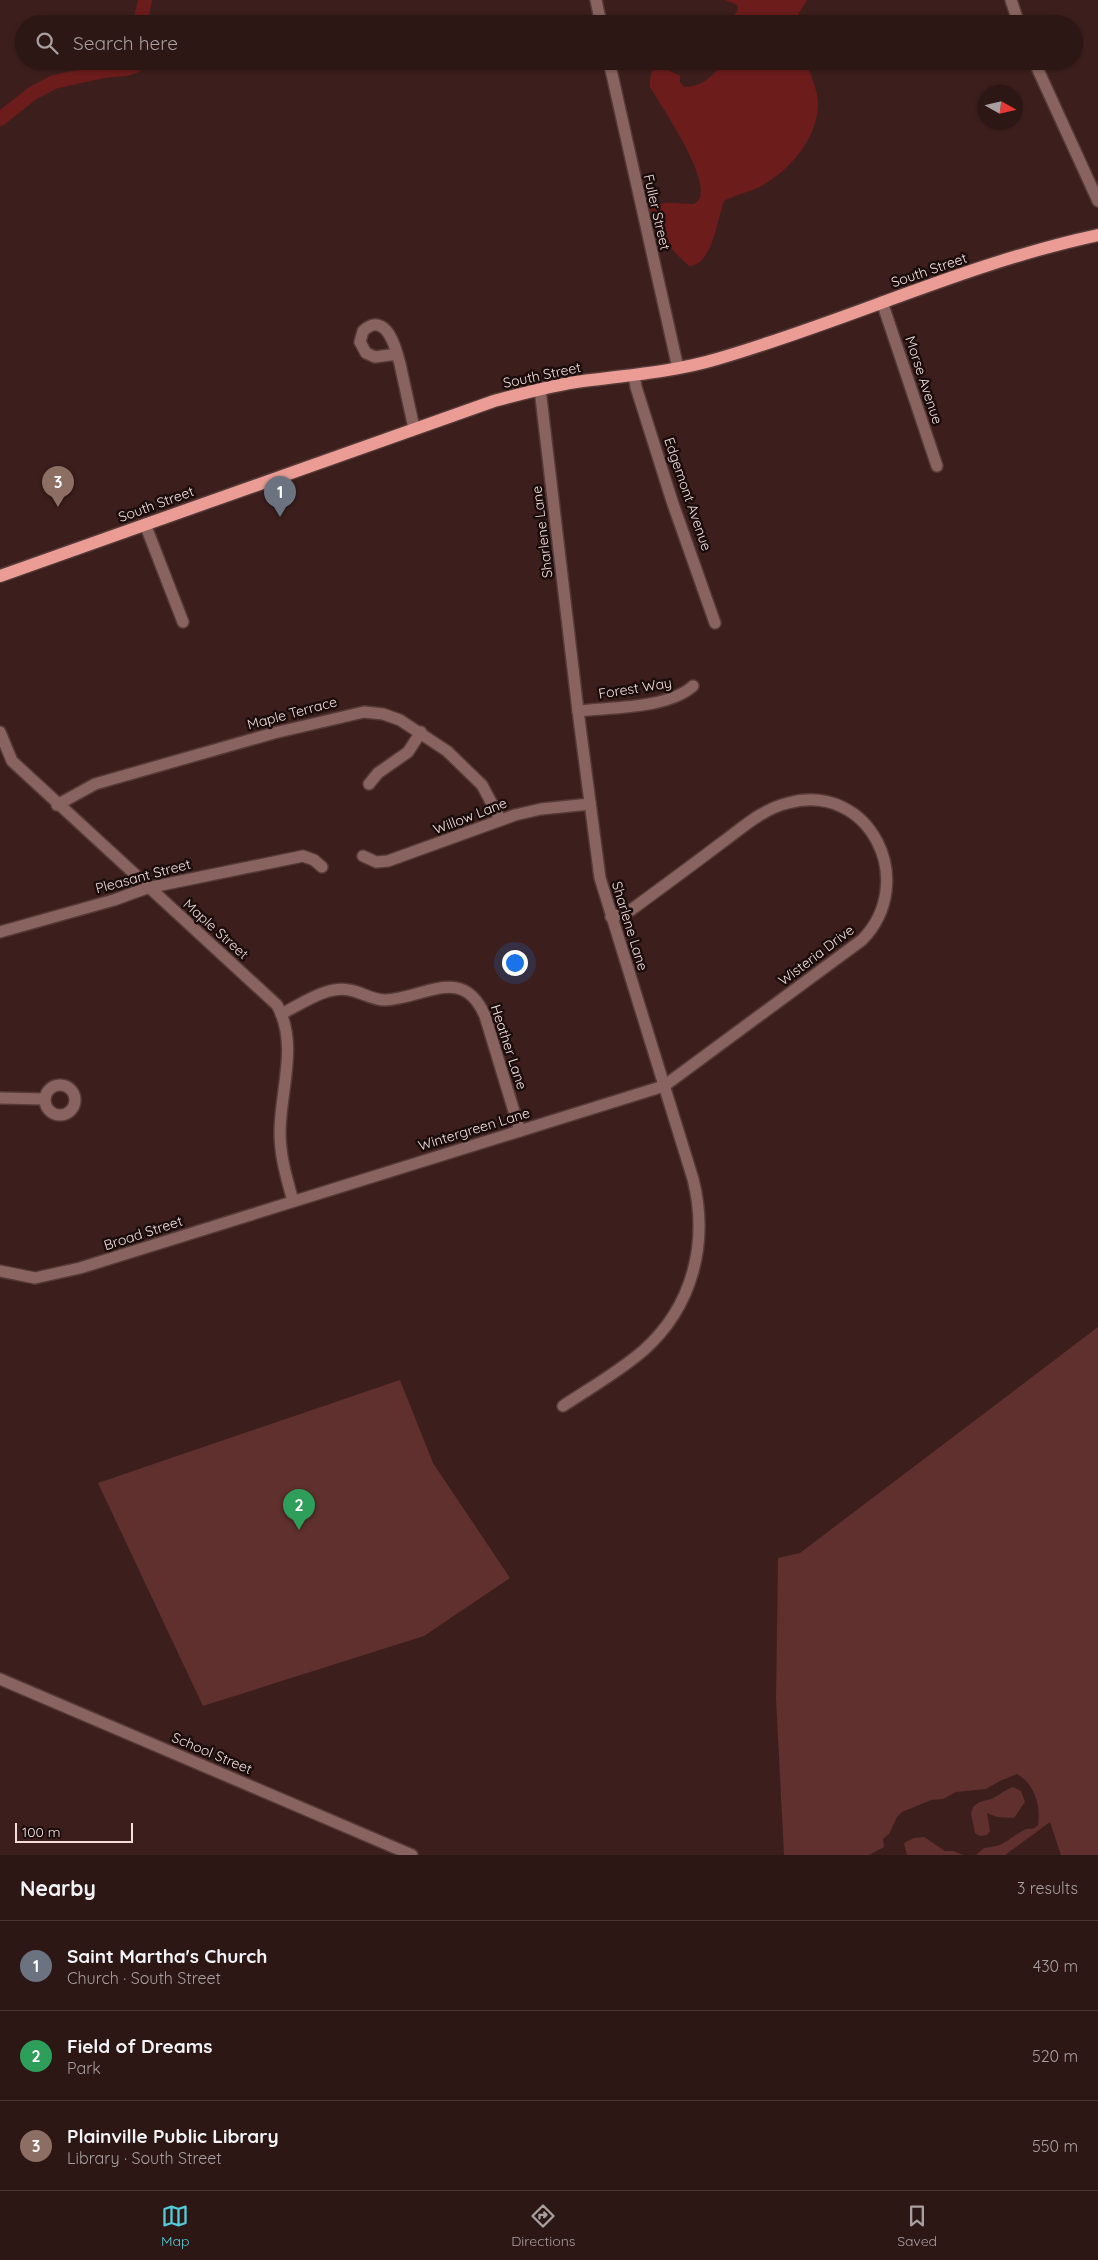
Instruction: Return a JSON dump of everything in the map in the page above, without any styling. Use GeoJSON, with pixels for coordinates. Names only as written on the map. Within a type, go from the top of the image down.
{"type":"FeatureCollection","features":[{"type":"Feature","properties":{"kind":"main road","name":"South Street"},"geometry":{"type":"LineString","coordinates":[[0,576],[480,406],[540,389],[678,368],[717,359],[1044,249],[1098,235]]}},
{"type":"Feature","properties":{"kind":"street"},"geometry":{"type":"LineString","coordinates":[[596,0],[599,15]]}},
{"type":"Feature","properties":{"kind":"street"},"geometry":{"type":"LineString","coordinates":[[1011,0],[1016,15]]}},
{"type":"Feature","properties":{"kind":"street","name":"Fuller Street"},"geometry":{"type":"LineString","coordinates":[[611,70],[678,368]]}},
{"type":"Feature","properties":{"kind":"street"},"geometry":{"type":"LineString","coordinates":[[1038,70],[1098,201]]}},
{"type":"Feature","properties":{"kind":"street","name":"Morse Avenue"},"geometry":{"type":"LineString","coordinates":[[882,302],[937,466]]}},
{"type":"Feature","properties":{"kind":"street"},"geometry":{"type":"LineString","coordinates":[[398,354],[375,357],[364,351],[360,342],[363,331],[372,325],[378,325],[388,331],[398,354],[414,428]]}},
{"type":"Feature","properties":{"kind":"street","name":"Edgemont Avenue"},"geometry":{"type":"LineString","coordinates":[[634,375],[636,387],[672,501],[715,623]]}},
{"type":"Feature","properties":{"kind":"street","name":"Sharlene Lane"},"geometry":{"type":"LineString","coordinates":[[540,389],[600,878],[686,1157],[698,1205],[700,1241],[690,1282],[673,1316],[645,1349],[563,1406]]}},
{"type":"Feature","properties":{"kind":"street"},"geometry":{"type":"LineString","coordinates":[[145,524],[183,622]]}},
{"type":"Feature","properties":{"kind":"street","name":"Forest Way"},"geometry":{"type":"LineString","coordinates":[[578,711],[668,700],[683,694],[694,686]]}},
{"type":"Feature","properties":{"kind":"street","name":"Maple Terrace"},"geometry":{"type":"LineString","coordinates":[[58,805],[95,784],[274,733],[346,714],[364,712],[383,714],[400,720],[421,732],[453,756],[476,777],[488,793],[500,820]]}},
{"type":"Feature","properties":{"kind":"street","name":"Maple Street"},"geometry":{"type":"LineString","coordinates":[[0,732],[5,760],[58,805],[147,888],[263,991],[281,1014],[286,1030],[288,1050],[280,1136],[283,1163],[293,1201]]}},
{"type":"Feature","properties":{"kind":"street"},"geometry":{"type":"LineString","coordinates":[[369,784],[378,773],[408,752],[421,732]]}},
{"type":"Feature","properties":{"kind":"street","name":"Wisteria Drive"},"geometry":{"type":"LineString","coordinates":[[611,918],[631,910],[762,814],[787,803],[816,800],[843,808],[866,825],[877,840],[885,859],[888,879],[886,898],[880,917],[869,933],[854,947],[664,1086]]}},
{"type":"Feature","properties":{"kind":"street","name":"Willow Lane"},"geometry":{"type":"LineString","coordinates":[[363,856],[376,862],[388,861],[462,836],[500,820],[541,809],[590,804]]}},
{"type":"Feature","properties":{"kind":"street","name":"Pleasant Street"},"geometry":{"type":"LineString","coordinates":[[0,932],[114,900],[147,888],[304,856],[314,860],[322,867]]}},
{"type":"Feature","properties":{"kind":"street","name":"Heather Lane"},"geometry":{"type":"LineString","coordinates":[[281,1014],[334,990],[348,990],[384,1000],[436,988],[463,989],[476,1000],[484,1016],[520,1131]]}},
{"type":"Feature","properties":{"kind":"street","name":"Wintergreen Lane"},"geometry":{"type":"LineString","coordinates":[[293,1201],[664,1086]]}},
{"type":"Feature","properties":{"kind":"street"},"geometry":{"type":"LineString","coordinates":[[0,1098],[44,1100]]}},
{"type":"Feature","properties":{"kind":"street","name":"Broad Street"},"geometry":{"type":"LineString","coordinates":[[0,1271],[35,1278],[80,1268],[293,1201]]}},
{"type":"Feature","properties":{"kind":"street","name":"School Street"},"geometry":{"type":"LineString","coordinates":[[0,1679],[412,1855]]}},
{"type":"Feature","properties":{"kind":"shaded area"},"geometry":{"type":"Polygon","coordinates":[[[725,0],[807,0],[799,15],[734,15],[738,10],[737,5],[725,0]]]}},
{"type":"Feature","properties":{"kind":"shaded area"},"geometry":{"type":"Polygon","coordinates":[[[653,70],[670,70],[680,76],[680,82],[684,87],[702,83],[716,71],[809,70],[817,94],[818,105],[813,129],[801,151],[773,178],[758,187],[724,201],[709,250],[697,264],[689,266],[660,233],[650,209],[666,203],[694,204],[698,200],[701,191],[695,166],[681,138],[650,87],[651,77],[653,70]]]}},
{"type":"Feature","properties":{"kind":"shaded area"},"geometry":{"type":"Polygon","coordinates":[[[1098,1327],[1098,1855],[1061,1855],[1050,1822],[1005,1855],[976,1855],[984,1848],[1002,1844],[1024,1830],[1038,1825],[1039,1810],[1035,1796],[1028,1784],[1017,1774],[986,1789],[956,1792],[943,1799],[931,1800],[902,1812],[897,1817],[889,1834],[883,1839],[884,1847],[869,1855],[784,1855],[776,1698],[778,1558],[800,1553],[1098,1327]]]}},
{"type":"Feature","properties":{"kind":"shaded area"},"geometry":{"type":"Polygon","coordinates":[[[400,1380],[433,1463],[510,1578],[424,1636],[203,1706],[98,1483],[400,1380]]]}},
{"type":"Feature","properties":{"kind":"shaded area"},"geometry":{"type":"Polygon","coordinates":[[[1013,1787],[1021,1791],[1025,1802],[1014,1818],[997,1817],[987,1813],[990,1831],[987,1835],[980,1836],[975,1833],[971,1814],[973,1807],[979,1802],[994,1798],[1013,1787]]]}},
{"type":"Feature","properties":{"kind":"shaded area"},"geometry":{"type":"Polygon","coordinates":[[[924,1837],[945,1851],[953,1851],[963,1855],[907,1855],[904,1843],[914,1838],[924,1837]]]}},
{"type":"Feature","properties":{"kind":"waterway"},"geometry":{"type":"LineString","coordinates":[[142,15],[145,0]]}},
{"type":"Feature","properties":{"kind":"waterway"},"geometry":{"type":"LineString","coordinates":[[0,119],[33,93],[54,82],[115,70]]}},
{"type":"Feature","properties":{"kind":"place","name":"Plainville Public Library"},"geometry":{"type":"Point","coordinates":[58,507]}},
{"type":"Feature","properties":{"kind":"place","name":"Saint Martha's Church"},"geometry":{"type":"Point","coordinates":[280,517]}},
{"type":"Feature","properties":{"kind":"place","name":"Field of Dreams"},"geometry":{"type":"Point","coordinates":[299,1530]}}]}
